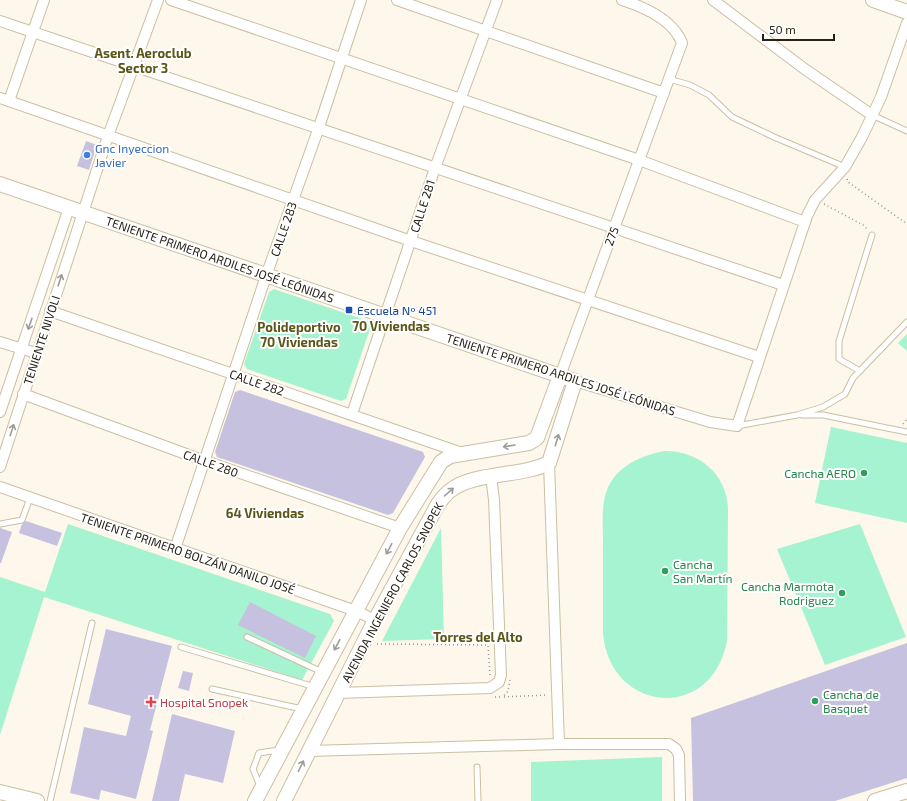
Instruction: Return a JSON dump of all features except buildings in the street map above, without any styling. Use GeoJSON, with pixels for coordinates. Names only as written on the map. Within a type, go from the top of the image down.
{"type":"FeatureCollection","features":[{"type":"Feature","properties":{"kind":"street"},"geometry":{"type":"LineString","coordinates":[[44,0],[33,32],[4,99],[411,241],[759,357]]}},
{"type":"Feature","properties":{"kind":"street","name":"TENIENTE NIVOLI"},"geometry":{"type":"LineString","coordinates":[[0,467],[82,212],[158,0]]}},
{"type":"Feature","properties":{"kind":"street"},"geometry":{"type":"LineString","coordinates":[[171,0],[639,160],[805,222]]}},
{"type":"Feature","properties":{"kind":"street","name":"CALLE 283"},"geometry":{"type":"LineString","coordinates":[[175,548],[266,276],[362,0]]}},
{"type":"Feature","properties":{"kind":"street"},"geometry":{"type":"LineString","coordinates":[[397,0],[664,93]]}},
{"type":"Feature","properties":{"kind":"street","name":"CALLE 281"},"geometry":{"type":"LineString","coordinates":[[352,414],[435,168],[497,0]]}},
{"type":"Feature","properties":{"kind":"street"},"geometry":{"type":"LineString","coordinates":[[622,0],[647,4]]}},
{"type":"Feature","properties":{"kind":"street"},"geometry":{"type":"LineString","coordinates":[[713,0],[806,70],[872,115]]}},
{"type":"Feature","properties":{"kind":"street"},"geometry":{"type":"LineString","coordinates":[[873,0],[907,12]]}},
{"type":"Feature","properties":{"kind":"street","name":"275"},"geometry":{"type":"LineString","coordinates":[[541,430],[586,300],[682,43],[679,35],[647,4]]}},
{"type":"Feature","properties":{"kind":"street"},"geometry":{"type":"LineString","coordinates":[[0,21],[134,65],[318,130],[783,285]]}},
{"type":"Feature","properties":{"kind":"street"},"geometry":{"type":"LineString","coordinates":[[737,426],[805,222],[815,200],[845,166],[862,137],[881,97],[907,23]]}},
{"type":"Feature","properties":{"kind":"street","name":"TENIENTE PRIMERO ARDILES JOSÉ LEÓNIDAS"},"geometry":{"type":"LineString","coordinates":[[0,184],[575,381],[710,422],[737,426]]}},
{"type":"Feature","properties":{"kind":"street","name":"TENIENTE NIVOLI"},"geometry":{"type":"LineString","coordinates":[[0,412],[69,208]]}},
{"type":"Feature","properties":{"kind":"street","name":"CALLE 282"},"geometry":{"type":"LineString","coordinates":[[50,311],[352,414],[408,436],[464,454]]}},
{"type":"Feature","properties":{"kind":"street"},"geometry":{"type":"LineString","coordinates":[[0,342],[36,353]]}},
{"type":"Feature","properties":{"kind":"street"},"geometry":{"type":"LineString","coordinates":[[559,744],[549,463],[575,381]]}},
{"type":"Feature","properties":{"kind":"street","name":"CALLE 280"},"geometry":{"type":"LineString","coordinates":[[23,394],[205,461],[400,528]]}},
{"type":"Feature","properties":{"kind":"street","name":"AVENIDA INGENIERO CARLOS SNOPEK"},"geometry":{"type":"LineString","coordinates":[[258,795],[400,528],[441,462],[450,456],[530,443],[537,438],[541,430]]}},
{"type":"Feature","properties":{"kind":"street","name":"AVENIDA INGENIERO CARLOS SNOPEK"},"geometry":{"type":"LineString","coordinates":[[284,801],[375,620],[438,504],[450,490],[461,484],[491,476],[536,470],[549,463]]}},
{"type":"Feature","properties":{"kind":"street"},"geometry":{"type":"LineString","coordinates":[[338,693],[490,688],[499,682],[501,675],[494,500],[491,476]]}},
{"type":"Feature","properties":{"kind":"street","name":"TENIENTE PRIMERO BOLZÁN DANILO JOSÉ"},"geometry":{"type":"LineString","coordinates":[[0,488],[356,611],[375,620]]}},
{"type":"Feature","properties":{"kind":"street"},"geometry":{"type":"LineString","coordinates":[[309,751],[559,744],[669,744],[676,748],[679,756],[680,801]]}},
{"type":"Feature","properties":{"kind":"street"},"geometry":{"type":"LineString","coordinates":[[875,801],[907,791]]}},
{"type":"Feature","properties":{"kind":"street"},"geometry":{"type":"LineString","coordinates":[[0,792],[36,801]]}},
{"type":"Feature","properties":{"kind":"lane"},"geometry":{"type":"LineString","coordinates":[[669,79],[690,85],[709,95],[732,117],[774,137],[845,166]]}},
{"type":"Feature","properties":{"kind":"lane"},"geometry":{"type":"LineString","coordinates":[[872,115],[907,131]]}},
{"type":"Feature","properties":{"kind":"lane"},"geometry":{"type":"LineString","coordinates":[[860,371],[839,359],[839,341],[872,235]]}},
{"type":"Feature","properties":{"kind":"lane"},"geometry":{"type":"LineString","coordinates":[[737,426],[797,415],[823,407],[845,394],[853,378],[907,322]]}},
{"type":"Feature","properties":{"kind":"lane"},"geometry":{"type":"LineString","coordinates":[[797,415],[823,415],[907,432]]}},
{"type":"Feature","properties":{"kind":"lane"},"geometry":{"type":"LineString","coordinates":[[0,524],[22,520],[30,498]]}},
{"type":"Feature","properties":{"kind":"lane"},"geometry":{"type":"LineString","coordinates":[[50,801],[92,623]]}},
{"type":"Feature","properties":{"kind":"lane"},"geometry":{"type":"LineString","coordinates":[[247,637],[323,672]]}},
{"type":"Feature","properties":{"kind":"lane"},"geometry":{"type":"LineString","coordinates":[[181,647],[315,687]]}},
{"type":"Feature","properties":{"kind":"lane"},"geometry":{"type":"LineString","coordinates":[[212,689],[303,709]]}},
{"type":"Feature","properties":{"kind":"lane"},"geometry":{"type":"LineString","coordinates":[[477,767],[478,801]]}},
{"type":"Feature","properties":{"kind":"path"},"geometry":{"type":"LineString","coordinates":[[845,166],[848,182],[907,224]]}},
{"type":"Feature","properties":{"kind":"path"},"geometry":{"type":"LineString","coordinates":[[815,200],[863,225],[872,235]]}},
{"type":"Feature","properties":{"kind":"path"},"geometry":{"type":"LineString","coordinates":[[363,644],[488,645],[490,676],[510,675],[510,685],[503,697],[552,695]]}},
{"type":"Feature","properties":{"kind":"green space"},"geometry":{"type":"Polygon","coordinates":[[[274,289],[368,321],[371,326],[346,399],[341,401],[247,369],[244,364],[269,292],[274,289]]]}},
{"type":"Feature","properties":{"kind":"green space"},"geometry":{"type":"Polygon","coordinates":[[[907,334],[907,351],[898,343],[907,334]]]}},
{"type":"Feature","properties":{"kind":"green space","name":"Cancha AERO"},"geometry":{"type":"Polygon","coordinates":[[[831,427],[907,443],[907,523],[815,503],[831,427]]]}},
{"type":"Feature","properties":{"kind":"green space","name":"Cancha San Martín"},"geometry":{"type":"Polygon","coordinates":[[[665,451],[689,455],[700,460],[717,475],[723,485],[728,509],[727,641],[717,668],[702,686],[682,696],[661,698],[641,692],[623,679],[609,659],[603,633],[603,515],[607,490],[617,474],[623,468],[639,459],[665,451]]]}},
{"type":"Feature","properties":{"kind":"green space"},"geometry":{"type":"Polygon","coordinates":[[[68,524],[330,614],[334,621],[302,680],[44,597],[0,735],[0,577],[45,592],[68,524]]]}},
{"type":"Feature","properties":{"kind":"green space","name":"Cancha Marmota Rodriguez"},"geometry":{"type":"Polygon","coordinates":[[[860,524],[906,637],[825,665],[777,549],[860,524]]]}},
{"type":"Feature","properties":{"kind":"green space"},"geometry":{"type":"Polygon","coordinates":[[[441,528],[444,639],[382,641],[441,528]]]}},
{"type":"Feature","properties":{"kind":"green space"},"geometry":{"type":"Polygon","coordinates":[[[662,757],[662,801],[531,801],[531,762],[662,757]]]}},
{"type":"Feature","properties":{"kind":"place","name":"Gnc Inyeccion Javier"},"geometry":{"type":"Point","coordinates":[87,155]}},
{"type":"Feature","properties":{"kind":"place","name":"Escuela Nº 451"},"geometry":{"type":"Point","coordinates":[349,310]}},
{"type":"Feature","properties":{"kind":"place","name":"Cancha AERO"},"geometry":{"type":"Point","coordinates":[864,473]}},
{"type":"Feature","properties":{"kind":"place","name":"Cancha San Martín"},"geometry":{"type":"Point","coordinates":[665,571]}},
{"type":"Feature","properties":{"kind":"place","name":"Cancha Marmota Rodriguez"},"geometry":{"type":"Point","coordinates":[842,593]}},
{"type":"Feature","properties":{"kind":"place","name":"Cancha de Basquet"},"geometry":{"type":"Point","coordinates":[815,701]}},
{"type":"Feature","properties":{"kind":"place","name":"Hospital Snopek"},"geometry":{"type":"Point","coordinates":[151,702]}},
{"type":"Feature","properties":{"kind":"district","name":"Asent. Aeroclub Sector 3"},"geometry":{"type":"Point","coordinates":[143,60]}},
{"type":"Feature","properties":{"kind":"district","name":"70 Viviendas"},"geometry":{"type":"Point","coordinates":[391,326]}},
{"type":"Feature","properties":{"kind":"district","name":"Polideportivo 70 Viviendas"},"geometry":{"type":"Point","coordinates":[299,334]}},
{"type":"Feature","properties":{"kind":"district","name":"64 Viviendas"},"geometry":{"type":"Point","coordinates":[265,513]}},
{"type":"Feature","properties":{"kind":"district","name":"Torres del Alto"},"geometry":{"type":"Point","coordinates":[478,637]}}]}
